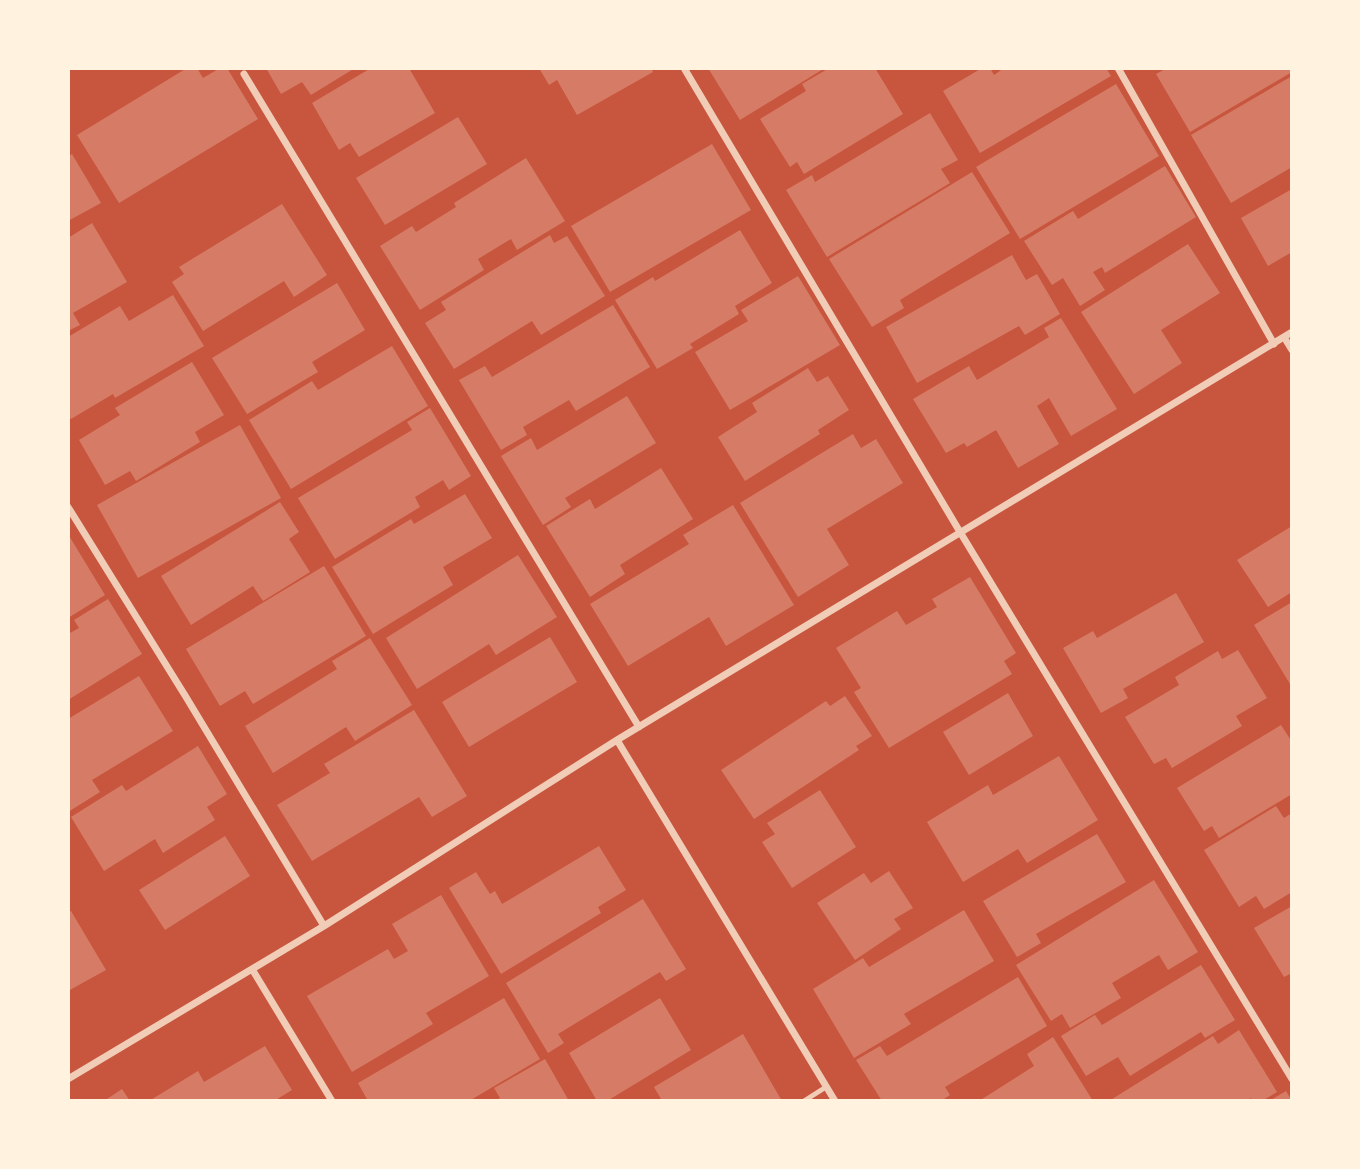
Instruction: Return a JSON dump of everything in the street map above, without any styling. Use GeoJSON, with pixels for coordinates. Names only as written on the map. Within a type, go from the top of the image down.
{"type":"FeatureCollection","features":[{"type":"Feature","properties":{"kind":"street"},"geometry":{"type":"LineString","coordinates":[[684,68],[960,532],[1292,1079]]}},
{"type":"Feature","properties":{"kind":"street"},"geometry":{"type":"LineString","coordinates":[[1118,68],[1274,344]]}},
{"type":"Feature","properties":{"kind":"street"},"geometry":{"type":"LineString","coordinates":[[244,74],[639,727]]}},
{"type":"Feature","properties":{"kind":"street"},"geometry":{"type":"LineString","coordinates":[[68,1080],[324,926],[617,740],[1292,332]]}},
{"type":"Feature","properties":{"kind":"street"},"geometry":{"type":"LineString","coordinates":[[1284,337],[1292,350]]}},
{"type":"Feature","properties":{"kind":"street"},"geometry":{"type":"LineString","coordinates":[[68,507],[324,926]]}},
{"type":"Feature","properties":{"kind":"street"},"geometry":{"type":"LineString","coordinates":[[617,740],[835,1101]]}},
{"type":"Feature","properties":{"kind":"street"},"geometry":{"type":"LineString","coordinates":[[252,969],[332,1101]]}},
{"type":"Feature","properties":{"kind":"lane"},"geometry":{"type":"LineString","coordinates":[[804,1101],[826,1087]]}},
{"type":"Feature","properties":{"kind":"building"},"geometry":{"type":"Polygon","coordinates":[[[187,68],[197,68],[203,78],[220,68],[227,68],[258,119],[119,203],[77,135],[187,68]]]}},
{"type":"Feature","properties":{"kind":"building"},"geometry":{"type":"Polygon","coordinates":[[[266,68],[355,68],[311,95],[302,82],[281,94],[266,68]]]}},
{"type":"Feature","properties":{"kind":"building"},"geometry":{"type":"Polygon","coordinates":[[[371,68],[409,68],[435,113],[359,157],[350,143],[339,150],[312,103],[371,68]]]}},
{"type":"Feature","properties":{"kind":"building"},"geometry":{"type":"Polygon","coordinates":[[[539,68],[651,68],[653,72],[577,115],[557,80],[549,85],[539,68]]]}},
{"type":"Feature","properties":{"kind":"building"},"geometry":{"type":"Polygon","coordinates":[[[708,68],[825,68],[740,120],[708,68]]]}},
{"type":"Feature","properties":{"kind":"building"},"geometry":{"type":"Polygon","coordinates":[[[829,68],[875,68],[903,114],[804,174],[797,162],[790,167],[760,119],[806,91],[802,84],[829,68]]]}},
{"type":"Feature","properties":{"kind":"building"},"geometry":{"type":"Polygon","coordinates":[[[982,68],[990,68],[994,75],[1004,68],[1106,68],[1111,76],[980,153],[943,91],[982,68]]]}},
{"type":"Feature","properties":{"kind":"building"},"geometry":{"type":"Polygon","coordinates":[[[1167,68],[1292,68],[1292,72],[1190,132],[1156,74],[1167,68]]]}},
{"type":"Feature","properties":{"kind":"building"},"geometry":{"type":"Polygon","coordinates":[[[1292,76],[1292,167],[1231,203],[1191,135],[1292,76]]]}},
{"type":"Feature","properties":{"kind":"building"},"geometry":{"type":"Polygon","coordinates":[[[1116,84],[1159,156],[1020,239],[976,167],[1116,84]]]}},
{"type":"Feature","properties":{"kind":"building"},"geometry":{"type":"Polygon","coordinates":[[[930,113],[958,160],[941,169],[950,183],[827,257],[786,190],[812,175],[815,182],[930,113]]]}},
{"type":"Feature","properties":{"kind":"building"},"geometry":{"type":"Polygon","coordinates":[[[458,117],[487,164],[385,225],[356,178],[458,117]]]}},
{"type":"Feature","properties":{"kind":"building"},"geometry":{"type":"Polygon","coordinates":[[[712,144],[751,210],[610,292],[571,226],[712,144]]]}},
{"type":"Feature","properties":{"kind":"building"},"geometry":{"type":"Polygon","coordinates":[[[72,154],[101,203],[68,221],[68,157],[72,154]]]}},
{"type":"Feature","properties":{"kind":"building"},"geometry":{"type":"Polygon","coordinates":[[[526,158],[565,221],[517,250],[511,239],[478,259],[484,270],[420,310],[380,246],[412,226],[416,232],[456,207],[454,203],[526,158]]]}},
{"type":"Feature","properties":{"kind":"building"},"geometry":{"type":"Polygon","coordinates":[[[1165,166],[1196,217],[1105,273],[1102,267],[1093,272],[1105,290],[1080,306],[1063,278],[1052,285],[1024,241],[1073,211],[1078,219],[1165,166]]]}},
{"type":"Feature","properties":{"kind":"building"},"geometry":{"type":"Polygon","coordinates":[[[972,172],[1010,233],[900,300],[904,308],[872,327],[829,259],[972,172]]]}},
{"type":"Feature","properties":{"kind":"building"},"geometry":{"type":"Polygon","coordinates":[[[1292,189],[1292,252],[1268,266],[1241,218],[1292,189]]]}},
{"type":"Feature","properties":{"kind":"building"},"geometry":{"type":"Polygon","coordinates":[[[282,204],[327,275],[294,297],[284,281],[203,331],[172,282],[184,274],[179,267],[282,204]]]}},
{"type":"Feature","properties":{"kind":"building"},"geometry":{"type":"Polygon","coordinates":[[[92,223],[127,282],[73,313],[80,325],[68,331],[68,238],[92,223]]]}},
{"type":"Feature","properties":{"kind":"building"},"geometry":{"type":"Polygon","coordinates":[[[740,230],[772,283],[735,306],[739,314],[690,344],[693,348],[657,369],[615,300],[653,277],[655,281],[740,230]]]}},
{"type":"Feature","properties":{"kind":"building"},"geometry":{"type":"Polygon","coordinates":[[[550,235],[554,243],[567,236],[605,296],[541,335],[532,321],[454,369],[425,323],[446,310],[441,302],[550,235]]]}},
{"type":"Feature","properties":{"kind":"building"},"geometry":{"type":"Polygon","coordinates":[[[1188,244],[1220,293],[1161,330],[1182,363],[1134,394],[1081,312],[1188,244]]]}},
{"type":"Feature","properties":{"kind":"building"},"geometry":{"type":"Polygon","coordinates":[[[1012,255],[1026,280],[1037,274],[1060,314],[1025,335],[1019,326],[917,383],[886,327],[1012,255]]]}},
{"type":"Feature","properties":{"kind":"building"},"geometry":{"type":"Polygon","coordinates":[[[798,276],[840,345],[730,410],[695,352],[748,321],[741,310],[798,276]]]}},
{"type":"Feature","properties":{"kind":"building"},"geometry":{"type":"Polygon","coordinates":[[[337,283],[365,330],[312,362],[318,372],[247,414],[212,358],[337,283]]]}},
{"type":"Feature","properties":{"kind":"building"},"geometry":{"type":"Polygon","coordinates":[[[173,295],[204,346],[115,398],[113,394],[71,419],[68,415],[68,337],[120,306],[129,321],[173,295]]]}},
{"type":"Feature","properties":{"kind":"building"},"geometry":{"type":"Polygon","coordinates":[[[613,305],[650,367],[576,411],[569,400],[523,427],[527,435],[501,450],[459,380],[485,366],[492,377],[613,305]]]}},
{"type":"Feature","properties":{"kind":"building"},"geometry":{"type":"Polygon","coordinates":[[[1061,318],[1117,409],[1071,436],[1049,398],[1037,406],[1059,444],[1018,468],[996,430],[967,447],[964,443],[946,453],[913,399],[969,366],[977,380],[1049,337],[1044,328],[1061,318]]]}},
{"type":"Feature","properties":{"kind":"building"},"geometry":{"type":"Polygon","coordinates":[[[392,346],[428,406],[291,489],[249,420],[312,381],[318,390],[392,346]]]}},
{"type":"Feature","properties":{"kind":"building"},"geometry":{"type":"Polygon","coordinates":[[[192,362],[224,415],[195,432],[200,442],[136,481],[130,471],[105,485],[79,440],[120,415],[115,408],[192,362]]]}},
{"type":"Feature","properties":{"kind":"building"},"geometry":{"type":"Polygon","coordinates":[[[808,368],[817,382],[828,376],[849,410],[818,430],[820,434],[745,481],[718,437],[757,412],[752,403],[808,368]]]}},
{"type":"Feature","properties":{"kind":"building"},"geometry":{"type":"Polygon","coordinates":[[[627,396],[656,443],[565,498],[571,507],[543,525],[501,456],[531,438],[537,450],[627,396]]]}},
{"type":"Feature","properties":{"kind":"building"},"geometry":{"type":"Polygon","coordinates":[[[430,408],[471,476],[449,490],[443,480],[415,497],[420,507],[335,559],[298,498],[412,430],[407,422],[430,408]]]}},
{"type":"Feature","properties":{"kind":"building"},"geometry":{"type":"Polygon","coordinates":[[[240,425],[281,498],[138,578],[97,505],[240,425]]]}},
{"type":"Feature","properties":{"kind":"building"},"geometry":{"type":"Polygon","coordinates":[[[853,434],[861,448],[876,439],[903,483],[827,529],[849,565],[798,597],[740,503],[853,434]]]}},
{"type":"Feature","properties":{"kind":"building"},"geometry":{"type":"Polygon","coordinates":[[[661,468],[693,519],[620,565],[625,574],[590,597],[546,526],[590,499],[595,509],[661,468]]]}},
{"type":"Feature","properties":{"kind":"building"},"geometry":{"type":"Polygon","coordinates":[[[465,494],[492,538],[443,567],[453,585],[373,634],[332,567],[411,519],[414,524],[465,494]]]}},
{"type":"Feature","properties":{"kind":"building"},"geometry":{"type":"Polygon","coordinates":[[[280,502],[299,532],[289,539],[310,572],[263,601],[253,586],[191,625],[161,576],[280,502]]]}},
{"type":"Feature","properties":{"kind":"building"},"geometry":{"type":"Polygon","coordinates":[[[733,505],[794,605],[726,646],[709,617],[628,666],[590,604],[689,544],[683,535],[733,505]]]}},
{"type":"Feature","properties":{"kind":"building"},"geometry":{"type":"Polygon","coordinates":[[[1292,526],[1292,592],[1268,607],[1237,560],[1292,526]]]}},
{"type":"Feature","properties":{"kind":"building"},"geometry":{"type":"Polygon","coordinates":[[[68,534],[105,595],[68,618],[68,534]]]}},
{"type":"Feature","properties":{"kind":"building"},"geometry":{"type":"Polygon","coordinates":[[[518,555],[557,617],[496,655],[489,644],[417,689],[386,638],[518,555]]]}},
{"type":"Feature","properties":{"kind":"building"},"geometry":{"type":"Polygon","coordinates":[[[324,566],[366,636],[253,704],[245,691],[220,706],[186,649],[324,566]]]}},
{"type":"Feature","properties":{"kind":"building"},"geometry":{"type":"Polygon","coordinates":[[[970,577],[1016,653],[1004,661],[1012,674],[889,748],[854,692],[861,688],[836,648],[897,611],[906,625],[937,607],[932,599],[970,577]]]}},
{"type":"Feature","properties":{"kind":"building"},"geometry":{"type":"Polygon","coordinates":[[[1176,593],[1204,642],[1123,689],[1128,698],[1101,713],[1063,648],[1093,631],[1097,638],[1176,593]]]}},
{"type":"Feature","properties":{"kind":"building"},"geometry":{"type":"Polygon","coordinates":[[[108,599],[142,654],[68,700],[68,634],[79,628],[74,620],[108,599]]]}},
{"type":"Feature","properties":{"kind":"building"},"geometry":{"type":"Polygon","coordinates":[[[1292,602],[1292,683],[1290,684],[1254,625],[1292,602]]]}},
{"type":"Feature","properties":{"kind":"building"},"geometry":{"type":"Polygon","coordinates":[[[550,637],[577,682],[469,747],[442,702],[550,637]]]}},
{"type":"Feature","properties":{"kind":"building"},"geometry":{"type":"Polygon","coordinates":[[[370,638],[412,705],[355,741],[346,727],[273,773],[245,726],[337,669],[332,661],[370,638]]]}},
{"type":"Feature","properties":{"kind":"building"},"geometry":{"type":"Polygon","coordinates":[[[1238,650],[1267,698],[1236,716],[1242,726],[1172,768],[1166,758],[1154,764],[1125,717],[1179,685],[1175,677],[1218,651],[1222,659],[1238,650]]]}},
{"type":"Feature","properties":{"kind":"building"},"geometry":{"type":"Polygon","coordinates":[[[139,676],[173,731],[92,780],[100,792],[68,812],[68,719],[139,676]]]}},
{"type":"Feature","properties":{"kind":"building"},"geometry":{"type":"Polygon","coordinates":[[[1008,693],[1033,736],[969,775],[943,732],[1008,693]]]}},
{"type":"Feature","properties":{"kind":"building"},"geometry":{"type":"Polygon","coordinates":[[[845,696],[872,736],[856,746],[859,750],[754,819],[721,770],[826,701],[830,706],[845,696]]]}},
{"type":"Feature","properties":{"kind":"building"},"geometry":{"type":"Polygon","coordinates":[[[414,710],[467,796],[432,817],[419,797],[312,861],[277,805],[330,773],[324,764],[414,710]]]}},
{"type":"Feature","properties":{"kind":"building"},"geometry":{"type":"Polygon","coordinates":[[[1281,725],[1292,742],[1292,794],[1219,838],[1212,826],[1204,831],[1177,788],[1281,725]]]}},
{"type":"Feature","properties":{"kind":"building"},"geometry":{"type":"Polygon","coordinates":[[[198,746],[227,794],[207,807],[215,820],[163,853],[155,839],[104,871],[71,817],[122,785],[126,791],[198,746]]]}},
{"type":"Feature","properties":{"kind":"building"},"geometry":{"type":"Polygon","coordinates":[[[1059,756],[1098,820],[1027,863],[1018,849],[963,882],[927,822],[988,785],[993,795],[1059,756]]]}},
{"type":"Feature","properties":{"kind":"building"},"geometry":{"type":"Polygon","coordinates":[[[820,790],[856,847],[792,888],[762,842],[775,834],[767,823],[820,790]]]}},
{"type":"Feature","properties":{"kind":"building"},"geometry":{"type":"Polygon","coordinates":[[[1276,806],[1284,818],[1292,813],[1292,892],[1264,909],[1256,896],[1239,907],[1204,850],[1276,806]]]}},
{"type":"Feature","properties":{"kind":"building"},"geometry":{"type":"Polygon","coordinates":[[[1097,834],[1126,882],[1036,934],[1041,943],[1017,957],[983,901],[1097,834]]]}},
{"type":"Feature","properties":{"kind":"building"},"geometry":{"type":"Polygon","coordinates":[[[225,836],[250,876],[165,930],[139,890],[225,836]]]}},
{"type":"Feature","properties":{"kind":"building"},"geometry":{"type":"Polygon","coordinates":[[[599,846],[626,890],[598,907],[601,913],[501,974],[449,888],[476,872],[490,894],[495,891],[502,904],[599,846]]]}},
{"type":"Feature","properties":{"kind":"building"},"geometry":{"type":"Polygon","coordinates":[[[889,871],[913,908],[894,919],[901,929],[855,960],[817,903],[864,873],[871,883],[889,871]]]}},
{"type":"Feature","properties":{"kind":"building"},"geometry":{"type":"Polygon","coordinates":[[[1154,880],[1198,952],[1168,970],[1159,955],[1112,983],[1121,998],[1070,1028],[1062,1014],[1051,1021],[1016,965],[1154,880]]]}},
{"type":"Feature","properties":{"kind":"building"},"geometry":{"type":"Polygon","coordinates":[[[441,895],[489,976],[426,1013],[433,1024],[352,1072],[307,996],[388,949],[394,959],[408,951],[392,924],[441,895]]]}},
{"type":"Feature","properties":{"kind":"building"},"geometry":{"type":"Polygon","coordinates":[[[643,899],[686,969],[666,981],[660,972],[558,1034],[564,1043],[548,1053],[506,983],[643,899]]]}},
{"type":"Feature","properties":{"kind":"building"},"geometry":{"type":"Polygon","coordinates":[[[1292,906],[1292,973],[1284,977],[1254,928],[1292,906]]]}},
{"type":"Feature","properties":{"kind":"building"},"geometry":{"type":"Polygon","coordinates":[[[964,910],[994,961],[904,1014],[911,1024],[854,1058],[813,989],[863,958],[869,967],[964,910]]]}},
{"type":"Feature","properties":{"kind":"building"},"geometry":{"type":"Polygon","coordinates":[[[71,911],[106,970],[68,991],[68,912],[71,911]]]}},
{"type":"Feature","properties":{"kind":"building"},"geometry":{"type":"Polygon","coordinates":[[[1201,965],[1235,1020],[1205,1038],[1201,1032],[1130,1076],[1118,1057],[1086,1076],[1061,1036],[1095,1015],[1102,1025],[1201,965]]]}},
{"type":"Feature","properties":{"kind":"building"},"geometry":{"type":"Polygon","coordinates":[[[1018,977],[1047,1026],[945,1087],[950,1095],[941,1101],[882,1101],[856,1060],[880,1046],[887,1056],[1018,977]]]}},
{"type":"Feature","properties":{"kind":"building"},"geometry":{"type":"Polygon","coordinates":[[[504,998],[540,1059],[469,1101],[368,1101],[358,1083],[504,998]]]}},
{"type":"Feature","properties":{"kind":"building"},"geometry":{"type":"Polygon","coordinates":[[[660,998],[691,1050],[607,1101],[597,1101],[569,1053],[660,998]]]}},
{"type":"Feature","properties":{"kind":"building"},"geometry":{"type":"Polygon","coordinates":[[[1239,1030],[1277,1092],[1262,1101],[1252,1101],[1251,1098],[1246,1101],[1109,1101],[1213,1036],[1218,1044],[1239,1030]]]}},
{"type":"Feature","properties":{"kind":"building"},"geometry":{"type":"Polygon","coordinates":[[[743,1034],[782,1101],[658,1101],[661,1099],[654,1087],[743,1034]]]}},
{"type":"Feature","properties":{"kind":"building"},"geometry":{"type":"Polygon","coordinates":[[[1053,1037],[1093,1101],[979,1101],[1034,1066],[1027,1054],[1053,1037]]]}},
{"type":"Feature","properties":{"kind":"building"},"geometry":{"type":"Polygon","coordinates":[[[265,1046],[292,1090],[274,1101],[149,1101],[198,1071],[204,1082],[265,1046]]]}},
{"type":"Feature","properties":{"kind":"building"},"geometry":{"type":"Polygon","coordinates":[[[545,1059],[569,1101],[495,1101],[500,1098],[494,1088],[545,1059]]]}},
{"type":"Feature","properties":{"kind":"building"},"geometry":{"type":"Polygon","coordinates":[[[122,1089],[130,1101],[104,1101],[122,1089]]]}},
{"type":"Feature","properties":{"kind":"building"},"geometry":{"type":"Polygon","coordinates":[[[1286,1091],[1292,1101],[1269,1101],[1286,1091]]]}}]}
